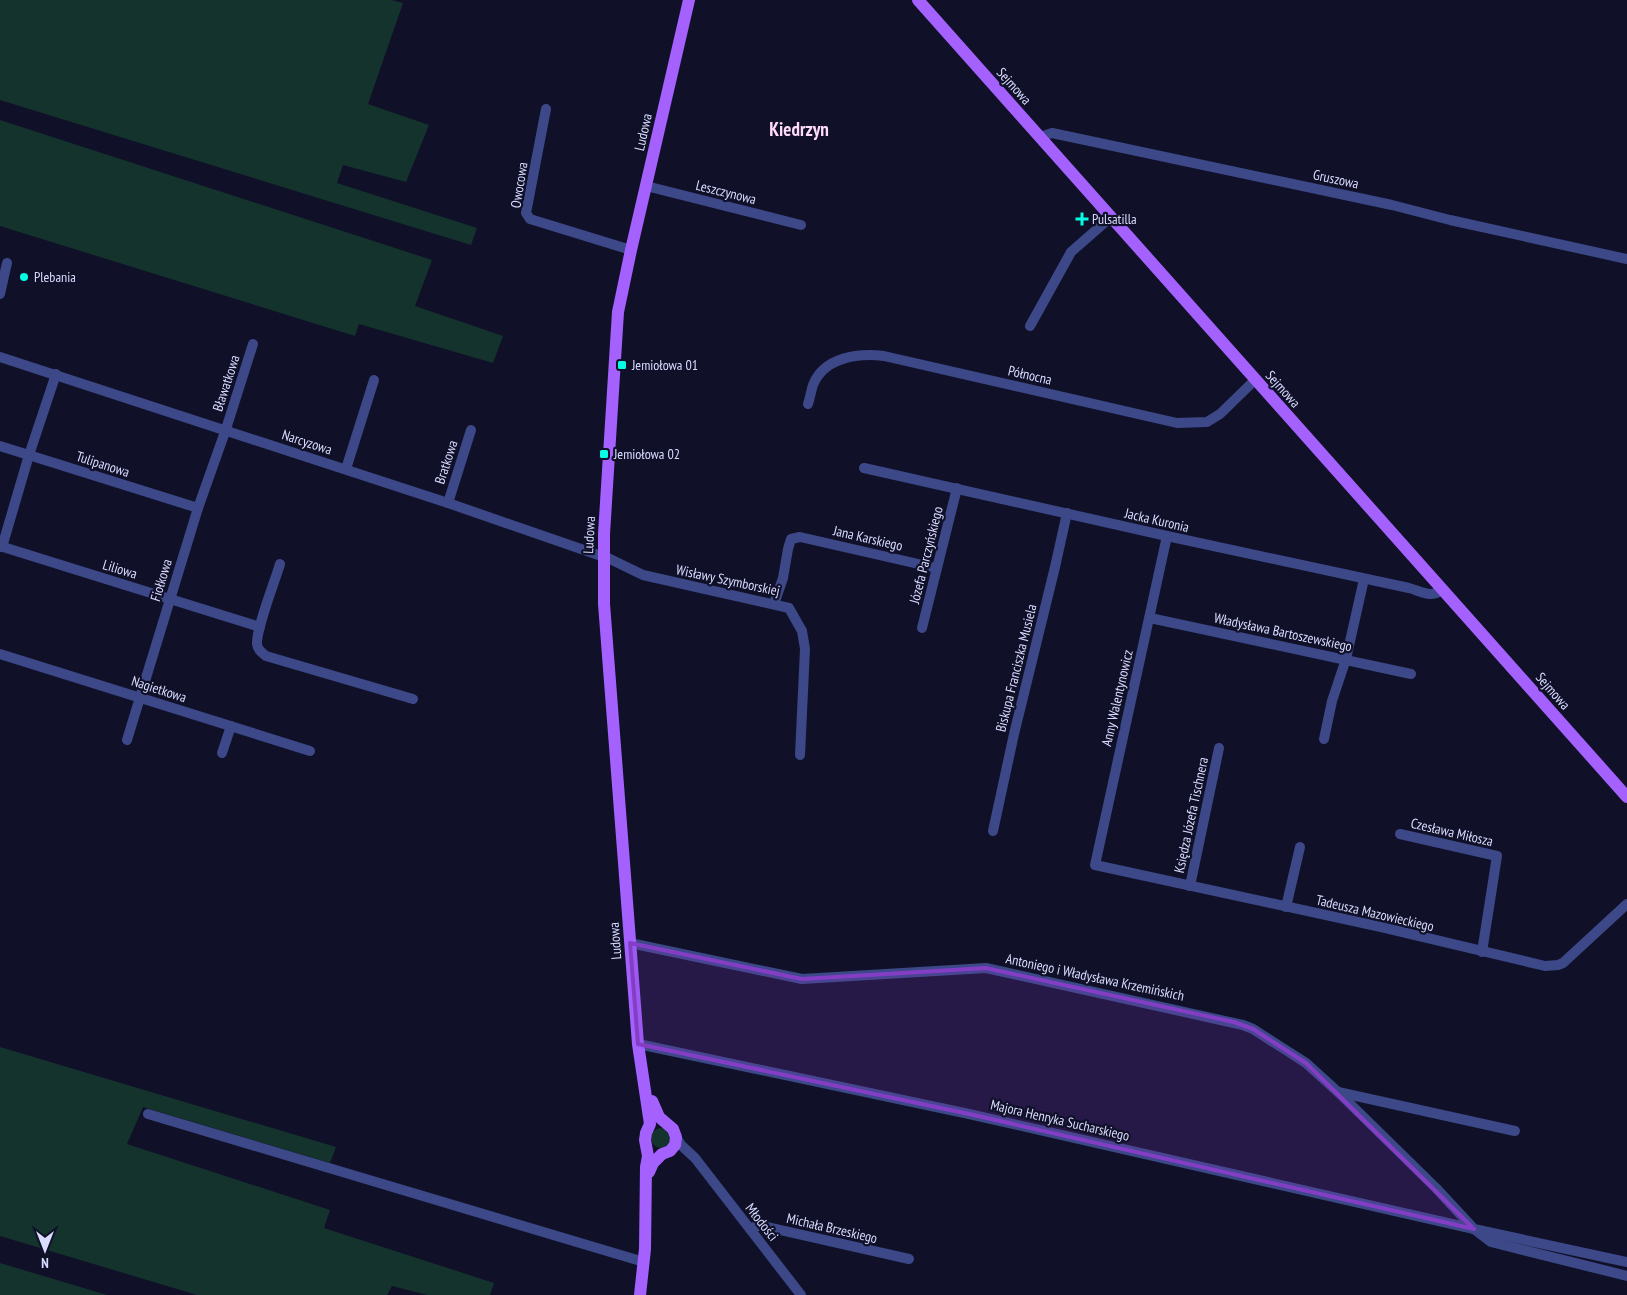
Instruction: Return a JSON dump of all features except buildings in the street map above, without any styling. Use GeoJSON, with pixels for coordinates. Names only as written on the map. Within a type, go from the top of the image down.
{"type":"FeatureCollection","features":[{"type":"Feature","properties":{"kind":"main road","name":"Ludowa"},"geometry":{"type":"LineString","coordinates":[[640,1295],[644,1262],[647,1176],[647,1147],[645,1140],[646,1133],[650,1127],[650,1120],[638,1044],[604,604],[603,558],[618,312],[630,250],[689,0]]}},
{"type":"Feature","properties":{"kind":"main road","name":"Sejmowa"},"geometry":{"type":"LineString","coordinates":[[918,0],[1627,797]]}},
{"type":"Feature","properties":{"kind":"main road","name":"Ludowa"},"geometry":{"type":"LineString","coordinates":[[642,1078],[659,1117],[673,1129],[676,1137]]}},
{"type":"Feature","properties":{"kind":"main road"},"geometry":{"type":"LineString","coordinates":[[650,1127],[657,1123],[666,1123]]}},
{"type":"Feature","properties":{"kind":"main road"},"geometry":{"type":"LineString","coordinates":[[647,1176],[653,1163],[675,1145],[676,1137]]}},
{"type":"Feature","properties":{"kind":"main road"},"geometry":{"type":"LineString","coordinates":[[647,1147],[651,1151],[666,1152]]}},
{"type":"Feature","properties":{"kind":"street","name":"Owocowa"},"geometry":{"type":"LineString","coordinates":[[546,110],[526,213],[530,219],[630,250]]}},
{"type":"Feature","properties":{"kind":"street","name":"Gruszowa"},"geometry":{"type":"LineString","coordinates":[[1040,137],[1052,133],[1392,205],[1450,220],[1627,259]]}},
{"type":"Feature","properties":{"kind":"street","name":"Leszczynowa"},"geometry":{"type":"LineString","coordinates":[[646,186],[800,225]]}},
{"type":"Feature","properties":{"kind":"street"},"geometry":{"type":"LineString","coordinates":[[1030,326],[1071,252],[1111,217]]}},
{"type":"Feature","properties":{"kind":"street"},"geometry":{"type":"LineString","coordinates":[[0,294],[7,263]]}},
{"type":"Feature","properties":{"kind":"street","name":"Bławatkowa"},"geometry":{"type":"LineString","coordinates":[[226,430],[253,344]]}},
{"type":"Feature","properties":{"kind":"street","name":"Północna"},"geometry":{"type":"LineString","coordinates":[[808,404],[813,385],[824,370],[846,357],[866,355],[884,356],[1177,423],[1207,422],[1220,414],[1255,380]]}},
{"type":"Feature","properties":{"kind":"street","name":"Narcyzowa"},"geometry":{"type":"LineString","coordinates":[[0,357],[346,469],[603,558]]}},
{"type":"Feature","properties":{"kind":"street"},"geometry":{"type":"LineString","coordinates":[[1,547],[56,374]]}},
{"type":"Feature","properties":{"kind":"street"},"geometry":{"type":"LineString","coordinates":[[346,469],[374,380]]}},
{"type":"Feature","properties":{"kind":"street","name":"Fiołkowa"},"geometry":{"type":"LineString","coordinates":[[127,740],[198,508],[226,430]]}},
{"type":"Feature","properties":{"kind":"street","name":"Bratkowa"},"geometry":{"type":"LineString","coordinates":[[448,504],[471,430]]}},
{"type":"Feature","properties":{"kind":"street","name":"Tulipanowa"},"geometry":{"type":"LineString","coordinates":[[0,446],[198,508]]}},
{"type":"Feature","properties":{"kind":"street","name":"Jacka Kuronia"},"geometry":{"type":"LineString","coordinates":[[864,468],[1409,588],[1431,595],[1435,595],[1443,590]]}},
{"type":"Feature","properties":{"kind":"street","name":"Józefa Parczyńskiego"},"geometry":{"type":"LineString","coordinates":[[922,628],[957,488]]}},
{"type":"Feature","properties":{"kind":"street","name":"Biskupa Franciszka Musiela"},"geometry":{"type":"LineString","coordinates":[[993,831],[1016,725],[1056,567],[1067,513]]}},
{"type":"Feature","properties":{"kind":"street","name":"Anny Walentynowicz"},"geometry":{"type":"LineString","coordinates":[[1095,865],[1167,536]]}},
{"type":"Feature","properties":{"kind":"street","name":"Jana Karskiego"},"geometry":{"type":"LineString","coordinates":[[774,604],[783,578],[788,548],[791,539],[794,537],[936,568]]}},
{"type":"Feature","properties":{"kind":"street","name":"Liliowa"},"geometry":{"type":"LineString","coordinates":[[1,547],[260,627]]}},
{"type":"Feature","properties":{"kind":"street","name":"Wisławy Szymborskiej"},"geometry":{"type":"LineString","coordinates":[[603,558],[610,559],[643,575],[789,608],[799,624],[805,649],[800,755]]}},
{"type":"Feature","properties":{"kind":"street"},"geometry":{"type":"LineString","coordinates":[[280,564],[260,627],[257,642],[258,650],[266,656],[413,699]]}},
{"type":"Feature","properties":{"kind":"street"},"geometry":{"type":"LineString","coordinates":[[1324,739],[1332,701],[1346,659],[1364,579]]}},
{"type":"Feature","properties":{"kind":"street","name":"Władysława Bartoszewskiego"},"geometry":{"type":"LineString","coordinates":[[1150,618],[1411,674]]}},
{"type":"Feature","properties":{"kind":"street","name":"Nagietkowa"},"geometry":{"type":"LineString","coordinates":[[0,654],[140,696],[310,751]]}},
{"type":"Feature","properties":{"kind":"street"},"geometry":{"type":"LineString","coordinates":[[222,753],[231,726]]}},
{"type":"Feature","properties":{"kind":"street","name":"Księdza Józefa Tischnera"},"geometry":{"type":"LineString","coordinates":[[1190,886],[1219,748]]}},
{"type":"Feature","properties":{"kind":"street","name":"Czesława Miłosza"},"geometry":{"type":"LineString","coordinates":[[1400,834],[1497,856],[1482,952]]}},
{"type":"Feature","properties":{"kind":"street"},"geometry":{"type":"LineString","coordinates":[[1286,907],[1300,847]]}},
{"type":"Feature","properties":{"kind":"street","name":"Tadeusza Mazowieckiego"},"geometry":{"type":"LineString","coordinates":[[1095,865],[1545,966],[1563,963],[1627,904]]}},
{"type":"Feature","properties":{"kind":"street","name":"Antoniego i Władysława Krzemińskich"},"geometry":{"type":"LineString","coordinates":[[630,943],[797,979],[981,968],[1243,1025],[1253,1029],[1298,1057],[1338,1092],[1436,1188],[1474,1229]]}},
{"type":"Feature","properties":{"kind":"street","name":"Majora Henryka Sucharskiego"},"geometry":{"type":"LineString","coordinates":[[638,1044],[969,1114],[1627,1262]]}},
{"type":"Feature","properties":{"kind":"street","name":"Antoniego i Władysława Krzemińskich"},"geometry":{"type":"LineString","coordinates":[[1338,1092],[1515,1131]]}},
{"type":"Feature","properties":{"kind":"street"},"geometry":{"type":"LineString","coordinates":[[148,1114],[644,1262]]}},
{"type":"Feature","properties":{"kind":"street","name":"Młodości"},"geometry":{"type":"LineString","coordinates":[[676,1137],[681,1145],[692,1154],[801,1295]]}},
{"type":"Feature","properties":{"kind":"street","name":"Młodości"},"geometry":{"type":"LineString","coordinates":[[666,1152],[682,1153],[701,1166]]}},
{"type":"Feature","properties":{"kind":"street","name":"Michała Brzeskiego"},"geometry":{"type":"LineString","coordinates":[[750,1229],[762,1226],[908,1259]]}},
{"type":"Feature","properties":{"kind":"street","name":"Majora Henryka Sucharskiego"},"geometry":{"type":"LineString","coordinates":[[1474,1229],[1491,1242],[1627,1276]]}},
{"type":"Feature","properties":{"kind":"highlighted area"},"geometry":{"type":"Polygon","coordinates":[[[630,943],[802,979],[986,968],[1234,1022],[1253,1029],[1306,1063],[1474,1229],[969,1114],[638,1044],[630,943]]]}},
{"type":"Feature","properties":{"kind":"green space"},"geometry":{"type":"Polygon","coordinates":[[[0,0],[392,0],[403,3],[368,104],[429,125],[406,182],[343,165],[337,183],[477,228],[471,245],[0,100],[0,0]]]}},
{"type":"Feature","properties":{"kind":"green space"},"geometry":{"type":"Polygon","coordinates":[[[0,120],[432,260],[415,306],[503,336],[493,363],[359,324],[355,336],[0,226],[0,120]]]}},
{"type":"Feature","properties":{"kind":"green space"},"geometry":{"type":"Polygon","coordinates":[[[0,1047],[336,1147],[330,1163],[143,1107],[127,1144],[330,1210],[324,1228],[494,1283],[490,1295],[427,1295],[392,1286],[387,1295],[197,1295],[0,1236],[0,1047]]]}},
{"type":"Feature","properties":{"kind":"green space"},"geometry":{"type":"Polygon","coordinates":[[[661,1128],[668,1131],[671,1138],[668,1145],[661,1148],[654,1145],[651,1138],[654,1131],[661,1128]]]}},
{"type":"Feature","properties":{"kind":"green space"},"geometry":{"type":"Polygon","coordinates":[[[0,1263],[107,1295],[0,1295],[0,1263]]]}},
{"type":"Feature","properties":{"kind":"place","name":"Pulsatilla"},"geometry":{"type":"Point","coordinates":[1082,219]}},
{"type":"Feature","properties":{"kind":"place","name":"Plebania"},"geometry":{"type":"Point","coordinates":[24,277]}},
{"type":"Feature","properties":{"kind":"place","name":"Jemiołowa 01"},"geometry":{"type":"Point","coordinates":[622,365]}},
{"type":"Feature","properties":{"kind":"place","name":"Jemiołowa 02"},"geometry":{"type":"Point","coordinates":[604,454]}},
{"type":"Feature","properties":{"kind":"district","name":"Kiedrzyn"},"geometry":{"type":"Point","coordinates":[799,129]}}]}
